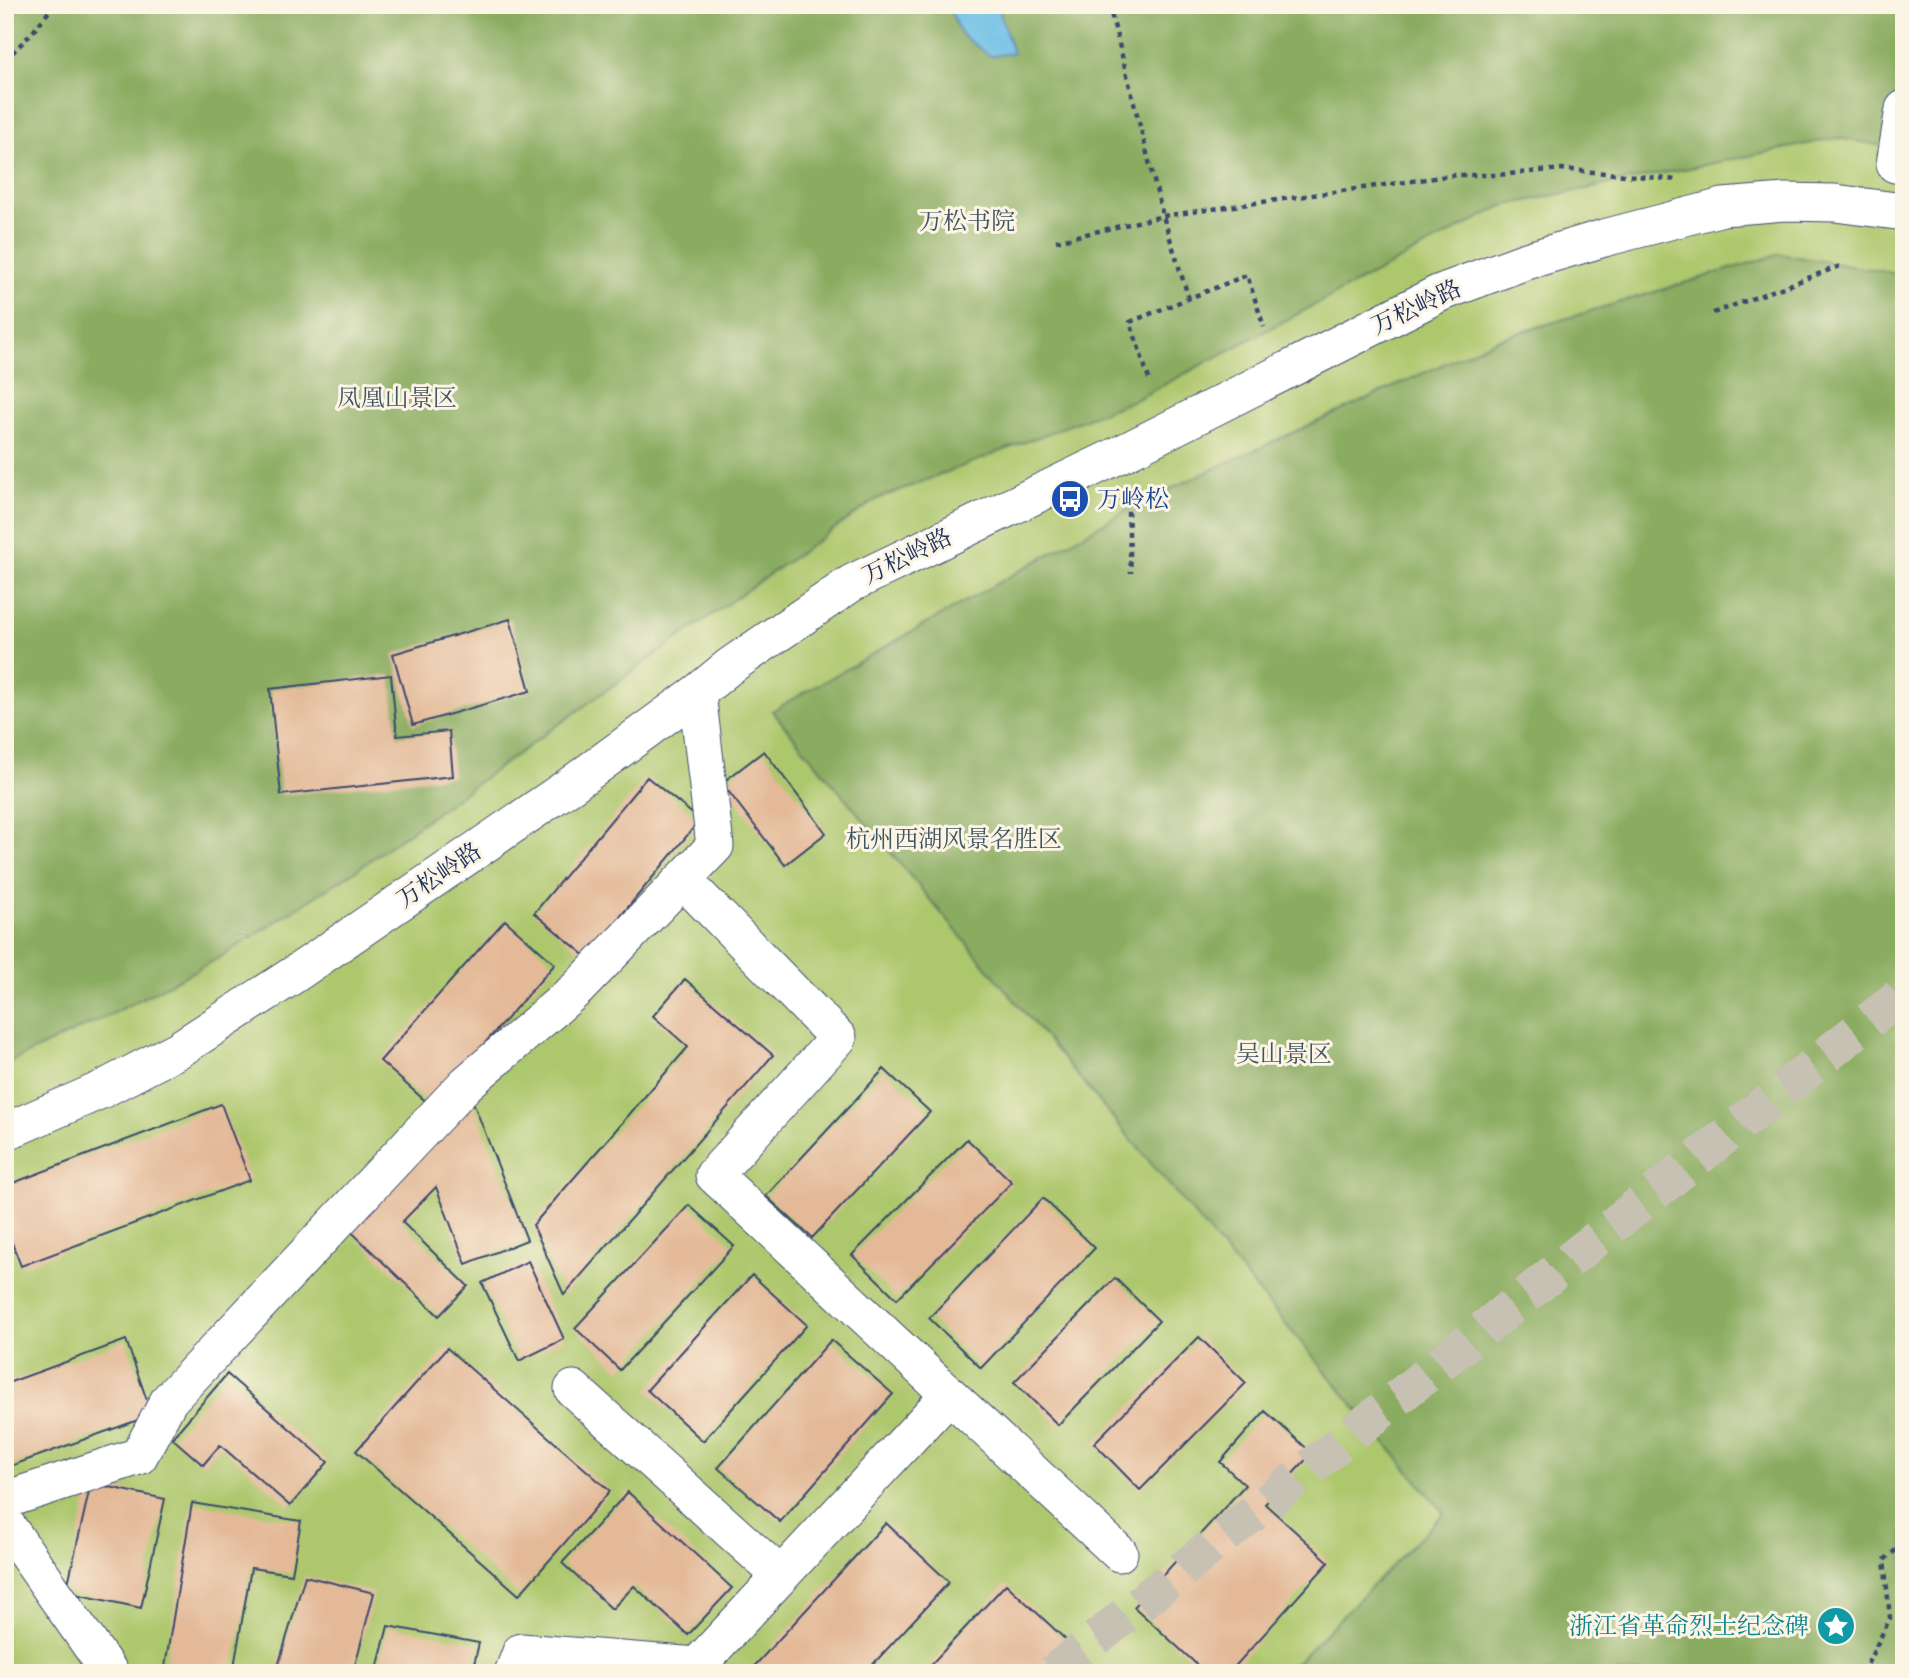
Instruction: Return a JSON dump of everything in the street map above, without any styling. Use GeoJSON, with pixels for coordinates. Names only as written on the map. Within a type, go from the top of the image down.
{"type":"FeatureCollection","features":[{"type":"Feature","properties":{"kind":"street"},"geometry":{"type":"LineString","coordinates":[[1904,109],[1895,164],[1904,165]]}},
{"type":"Feature","properties":{"kind":"street","name":"万松岭路"},"geometry":{"type":"LineString","coordinates":[[5,1132],[101,1090],[178,1050],[295,974],[571,785],[793,621],[852,583],[1125,452],[1440,293],[1524,262],[1604,237],[1723,207],[1785,202],[1822,203],[1904,212]]}},
{"type":"Feature","properties":{"kind":"street"},"geometry":{"type":"LineString","coordinates":[[5,1500],[138,1456],[169,1400],[457,1094],[577,989],[716,846],[697,693]]}},
{"type":"Feature","properties":{"kind":"street"},"geometry":{"type":"LineString","coordinates":[[683,880],[838,1038],[713,1175],[1119,1553]]}},
{"type":"Feature","properties":{"kind":"street"},"geometry":{"type":"LineString","coordinates":[[573,1389],[781,1576]]}},
{"type":"Feature","properties":{"kind":"street"},"geometry":{"type":"LineString","coordinates":[[513,1673],[521,1652],[700,1669],[781,1576],[949,1395]]}},
{"type":"Feature","properties":{"kind":"street"},"geometry":{"type":"LineString","coordinates":[[5,1523],[110,1673]]}},
{"type":"Feature","properties":{"kind":"path"},"geometry":{"type":"LineString","coordinates":[[5,60],[54,5]]}},
{"type":"Feature","properties":{"kind":"path"},"geometry":{"type":"LineString","coordinates":[[1109,5],[1163,216],[1189,299]]}},
{"type":"Feature","properties":{"kind":"path"},"geometry":{"type":"LineString","coordinates":[[1056,241],[1163,216],[1455,175],[1498,175],[1562,169],[1686,181]]}},
{"type":"Feature","properties":{"kind":"path"},"geometry":{"type":"LineString","coordinates":[[1713,313],[1843,265]]}},
{"type":"Feature","properties":{"kind":"path"},"geometry":{"type":"LineString","coordinates":[[1149,379],[1130,322],[1247,275],[1264,327]]}},
{"type":"Feature","properties":{"kind":"path"},"geometry":{"type":"LineString","coordinates":[[1125,452],[1131,573]]}},
{"type":"Feature","properties":{"kind":"path"},"geometry":{"type":"LineString","coordinates":[[1863,1673],[1890,1618],[1884,1560],[1904,1544]]}},
{"type":"Feature","properties":{"kind":"green space","name":"吴山景区"},"geometry":{"type":"Polygon","coordinates":[[[5,5],[1904,5],[1904,1673],[5,1673],[5,5]]]}},
{"type":"Feature","properties":{"kind":"green space","name":"凤凰山景区"},"geometry":{"type":"Polygon","coordinates":[[[5,5],[1904,5],[1904,149],[1837,138],[1502,206],[1137,399],[877,499],[355,871],[219,958],[114,1013],[5,1064],[5,5]]]}},
{"type":"Feature","properties":{"kind":"green space","name":"杭州西湖风景名胜区"},"geometry":{"type":"Polygon","coordinates":[[[1780,254],[1904,275],[1904,1673],[1286,1673],[1444,1513],[772,711],[1141,502],[1498,339],[1780,254]]]}},
{"type":"Feature","properties":{"kind":"water"},"geometry":{"type":"Polygon","coordinates":[[[949,5],[997,5],[1013,53],[991,56],[968,40],[959,30],[949,5]]]}},
{"type":"Feature","properties":{"kind":"building"},"geometry":{"type":"Polygon","coordinates":[[[510,619],[530,691],[413,725],[393,654],[510,619]]]}},
{"type":"Feature","properties":{"kind":"building"},"geometry":{"type":"Polygon","coordinates":[[[391,675],[397,736],[449,731],[453,776],[281,795],[270,689],[391,675]]]}},
{"type":"Feature","properties":{"kind":"building"},"geometry":{"type":"Polygon","coordinates":[[[764,751],[826,833],[785,865],[722,783],[764,751]]]}},
{"type":"Feature","properties":{"kind":"building"},"geometry":{"type":"Polygon","coordinates":[[[647,777],[700,820],[587,957],[534,913],[647,777]]]}},
{"type":"Feature","properties":{"kind":"building"},"geometry":{"type":"Polygon","coordinates":[[[505,920],[555,964],[430,1105],[380,1061],[505,920]]]}},
{"type":"Feature","properties":{"kind":"building"},"geometry":{"type":"Polygon","coordinates":[[[685,979],[773,1055],[564,1295],[533,1225],[688,1047],[653,1016],[685,979]]]}},
{"type":"Feature","properties":{"kind":"building"},"geometry":{"type":"Polygon","coordinates":[[[884,1069],[930,1112],[812,1238],[766,1196],[884,1069]]]}},
{"type":"Feature","properties":{"kind":"building"},"geometry":{"type":"Polygon","coordinates":[[[466,1084],[527,1240],[466,1264],[436,1187],[402,1222],[468,1286],[439,1316],[337,1218],[466,1084]]]}},
{"type":"Feature","properties":{"kind":"building"},"geometry":{"type":"Polygon","coordinates":[[[221,1104],[250,1180],[21,1266],[5,1225],[5,1186],[221,1104]]]}},
{"type":"Feature","properties":{"kind":"building"},"geometry":{"type":"Polygon","coordinates":[[[967,1139],[1012,1182],[897,1299],[852,1255],[967,1139]]]}},
{"type":"Feature","properties":{"kind":"building"},"geometry":{"type":"Polygon","coordinates":[[[1043,1198],[1095,1248],[981,1368],[929,1318],[1043,1198]]]}},
{"type":"Feature","properties":{"kind":"building"},"geometry":{"type":"Polygon","coordinates":[[[689,1205],[734,1246],[620,1370],[575,1328],[689,1205]]]}},
{"type":"Feature","properties":{"kind":"building"},"geometry":{"type":"Polygon","coordinates":[[[528,1261],[564,1339],[519,1361],[482,1283],[528,1261]]]}},
{"type":"Feature","properties":{"kind":"building"},"geometry":{"type":"Polygon","coordinates":[[[752,1275],[807,1325],[703,1441],[647,1390],[752,1275]]]}},
{"type":"Feature","properties":{"kind":"building"},"geometry":{"type":"Polygon","coordinates":[[[1115,1278],[1159,1321],[1058,1425],[1014,1382],[1115,1278]]]}},
{"type":"Feature","properties":{"kind":"building"},"geometry":{"type":"Polygon","coordinates":[[[1199,1337],[1246,1383],[1140,1490],[1094,1443],[1199,1337]]]}},
{"type":"Feature","properties":{"kind":"building"},"geometry":{"type":"Polygon","coordinates":[[[126,1340],[152,1415],[5,1468],[5,1384],[126,1340]]]}},
{"type":"Feature","properties":{"kind":"building"},"geometry":{"type":"Polygon","coordinates":[[[831,1340],[893,1394],[780,1522],[718,1468],[831,1340]]]}},
{"type":"Feature","properties":{"kind":"building"},"geometry":{"type":"Polygon","coordinates":[[[447,1348],[610,1491],[519,1595],[356,1451],[447,1348]]]}},
{"type":"Feature","properties":{"kind":"building"},"geometry":{"type":"Polygon","coordinates":[[[227,1374],[328,1462],[290,1506],[220,1445],[203,1465],[172,1438],[227,1374]]]}},
{"type":"Feature","properties":{"kind":"building"},"geometry":{"type":"Polygon","coordinates":[[[1265,1411],[1312,1453],[1265,1504],[1329,1562],[1229,1673],[1206,1673],[1134,1607],[1245,1485],[1220,1462],[1265,1411]]]}},
{"type":"Feature","properties":{"kind":"building"},"geometry":{"type":"Polygon","coordinates":[[[91,1483],[165,1499],[141,1608],[66,1592],[91,1483]]]}},
{"type":"Feature","properties":{"kind":"building"},"geometry":{"type":"Polygon","coordinates":[[[628,1492],[732,1588],[688,1635],[634,1586],[612,1609],[562,1563],[628,1492]]]}},
{"type":"Feature","properties":{"kind":"building"},"geometry":{"type":"Polygon","coordinates":[[[192,1503],[301,1521],[292,1574],[251,1568],[233,1673],[164,1673],[192,1503]]]}},
{"type":"Feature","properties":{"kind":"building"},"geometry":{"type":"Polygon","coordinates":[[[886,1523],[949,1582],[865,1673],[748,1673],[886,1523]]]}},
{"type":"Feature","properties":{"kind":"building"},"geometry":{"type":"Polygon","coordinates":[[[305,1576],[374,1593],[353,1673],[276,1673],[305,1576]]]}},
{"type":"Feature","properties":{"kind":"building"},"geometry":{"type":"Polygon","coordinates":[[[1006,1584],[1080,1653],[1062,1673],[923,1673],[1006,1584]]]}},
{"type":"Feature","properties":{"kind":"building"},"geometry":{"type":"Polygon","coordinates":[[[388,1626],[479,1643],[472,1673],[376,1673],[388,1626]]]}},
{"type":"Feature","properties":{"kind":"tunnel"},"geometry":{"type":"LineString","coordinates":[[1053,1673],[1904,993]]}},
{"type":"Feature","properties":{"kind":"place","name":"万岭松"},"geometry":{"type":"Point","coordinates":[1070,499]}},
{"type":"Feature","properties":{"kind":"place","name":"浙江省革命烈士纪念碑"},"geometry":{"type":"Point","coordinates":[1836,1626]}},
{"type":"Feature","properties":{"kind":"park label","name":"万松书院"},"geometry":{"type":"Point","coordinates":[967,221]}}]}
